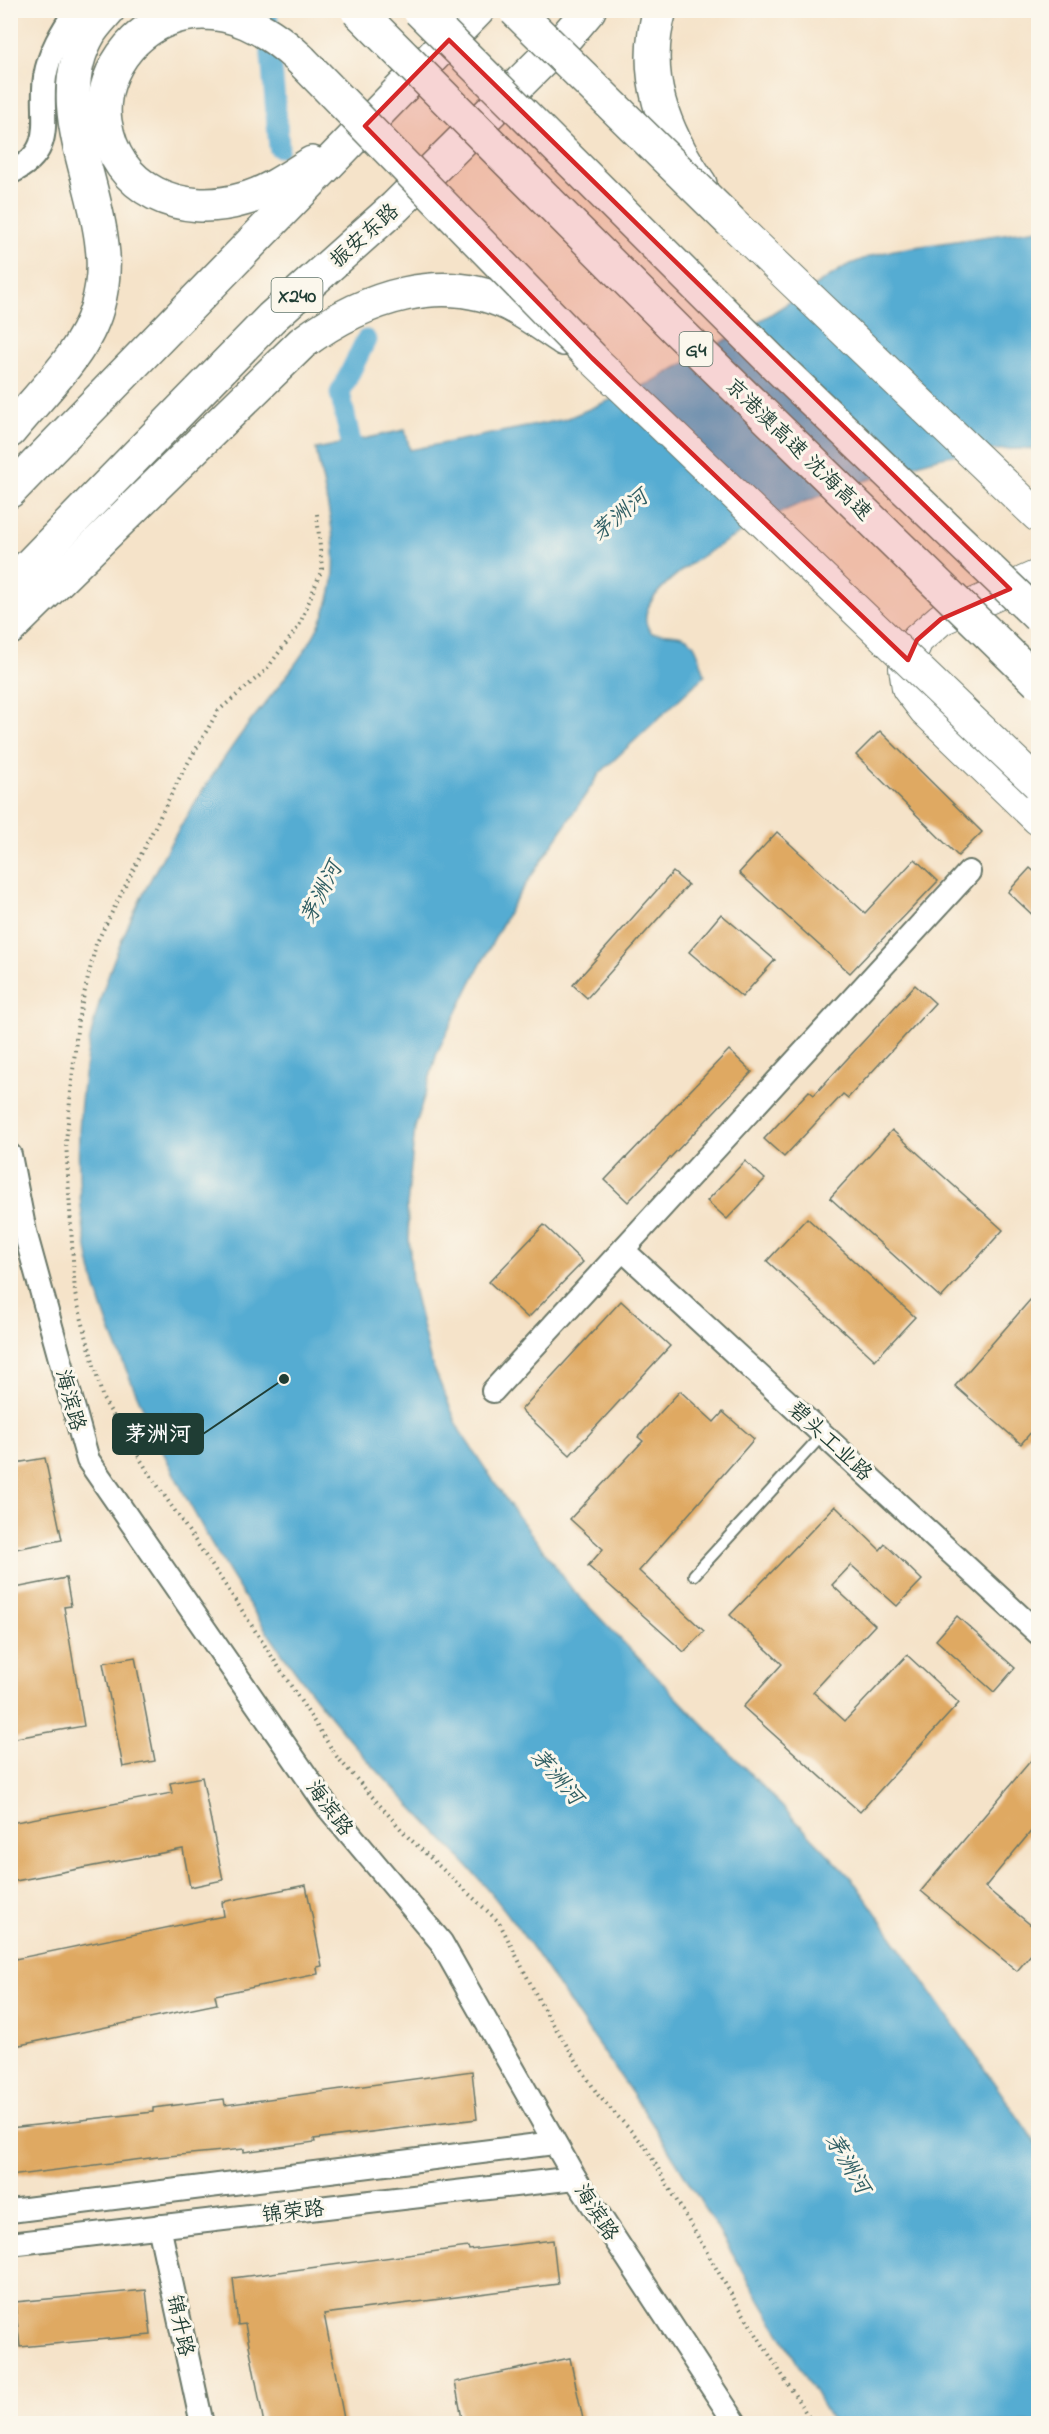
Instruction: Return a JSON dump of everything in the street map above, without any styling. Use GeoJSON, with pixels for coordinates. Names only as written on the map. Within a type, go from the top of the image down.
{"type":"FeatureCollection","features":[{"type":"Feature","properties":{"kind":"main road"},"geometry":{"type":"LineString","coordinates":[[10,431],[87,333],[102,291],[104,269],[102,243],[78,143],[73,111],[73,91],[83,47],[91,30],[108,10]]}},
{"type":"Feature","properties":{"kind":"main road","name":"京港澳高速 沈海高速"},"geometry":{"type":"LineString","coordinates":[[357,10],[678,331],[1038,682]]}},
{"type":"Feature","properties":{"kind":"main road","name":"G4"},"geometry":{"type":"LineString","coordinates":[[419,10],[781,370],[1038,616]]}},
{"type":"Feature","properties":{"kind":"main road"},"geometry":{"type":"LineString","coordinates":[[515,10],[731,222],[1038,516]]}},
{"type":"Feature","properties":{"kind":"main road","name":"振安东路"},"geometry":{"type":"LineString","coordinates":[[10,585],[271,318],[396,207],[567,37],[589,10]]}},
{"type":"Feature","properties":{"kind":"main road"},"geometry":{"type":"LineString","coordinates":[[660,10],[652,54],[660,104],[683,159],[705,192],[731,222]]}},
{"type":"Feature","properties":{"kind":"main road"},"geometry":{"type":"LineString","coordinates":[[357,135],[283,182],[243,200],[199,205],[180,203],[160,196],[129,175],[111,147],[104,112],[111,72],[123,54],[137,37],[165,21],[191,14],[210,13],[242,20],[274,37],[301,60],[592,358],[1038,784]]}},
{"type":"Feature","properties":{"kind":"main road"},"geometry":{"type":"LineString","coordinates":[[10,490],[473,13]]}},
{"type":"Feature","properties":{"kind":"main road"},"geometry":{"type":"LineString","coordinates":[[10,628],[302,343],[323,328],[369,303],[394,295],[418,291],[470,293],[516,308],[592,358]]}},
{"type":"Feature","properties":{"kind":"main road"},"geometry":{"type":"LineString","coordinates":[[1038,576],[941,619],[917,640],[904,668],[908,688],[925,710],[1038,819]]}},
{"type":"Feature","properties":{"kind":"street"},"geometry":{"type":"LineString","coordinates":[[10,173],[32,159],[42,142],[45,124],[44,87],[47,66],[57,41],[76,10]]}},
{"type":"Feature","properties":{"kind":"street"},"geometry":{"type":"LineString","coordinates":[[493,1391],[969,872]]}},
{"type":"Feature","properties":{"kind":"street","name":"海滨路"},"geometry":{"type":"LineString","coordinates":[[10,1155],[18,1234],[88,1460],[329,1809],[441,1942],[574,2178],[736,2424]]}},
{"type":"Feature","properties":{"kind":"street","name":"碧头工业路"},"geometry":{"type":"LineString","coordinates":[[623,1250],[1038,1633]]}},
{"type":"Feature","properties":{"kind":"street","name":"锦荣路"},"geometry":{"type":"LineString","coordinates":[[10,2211],[554,2143]]}},
{"type":"Feature","properties":{"kind":"street","name":"锦荣路"},"geometry":{"type":"LineString","coordinates":[[10,2244],[574,2178]]}},
{"type":"Feature","properties":{"kind":"street","name":"锦升路"},"geometry":{"type":"LineString","coordinates":[[159,2226],[202,2424]]}},
{"type":"Feature","properties":{"kind":"lane"},"geometry":{"type":"LineString","coordinates":[[694,1575],[823,1434]]}},
{"type":"Feature","properties":{"kind":"path"},"geometry":{"type":"LineString","coordinates":[[317,514],[322,569],[299,626],[265,671],[218,711],[171,794],[96,944],[78,1020],[66,1142],[75,1294],[103,1400],[147,1470],[230,1592],[337,1757],[408,1837],[499,1922],[543,2008],[598,2095],[645,2146],[734,2299],[813,2424]]}},
{"type":"Feature","properties":{"kind":"highlighted area"},"geometry":{"type":"Polygon","coordinates":[[[449,40],[1010,589],[941,619],[917,640],[908,660],[592,358],[365,126],[449,40]]]}},
{"type":"Feature","properties":{"kind":"water"},"geometry":{"type":"Polygon","coordinates":[[[1038,229],[1038,449],[984,451],[942,457],[804,502],[762,522],[702,556],[675,576],[655,596],[646,616],[652,633],[676,635],[690,640],[698,652],[705,675],[600,773],[514,902],[437,1053],[415,1128],[407,1206],[412,1283],[430,1359],[460,1431],[507,1501],[572,1589],[853,1880],[1038,2146],[1038,2423],[833,2423],[657,2131],[530,1945],[479,1879],[381,1775],[327,1712],[263,1625],[233,1580],[206,1533],[156,1437],[108,1325],[97,1292],[84,1234],[79,1183],[79,1132],[83,1080],[95,1017],[106,980],[120,944],[153,875],[212,776],[296,663],[317,630],[325,612],[331,593],[334,558],[329,511],[316,449],[405,430],[410,450],[566,419],[650,383],[768,316],[846,266],[894,250],[1038,229]]]}},
{"type":"Feature","properties":{"kind":"building"},"geometry":{"type":"Polygon","coordinates":[[[880,731],[982,832],[958,856],[856,755],[880,731]]]}},
{"type":"Feature","properties":{"kind":"building"},"geometry":{"type":"Polygon","coordinates":[[[777,832],[865,913],[915,859],[938,881],[850,973],[739,873],[777,832]]]}},
{"type":"Feature","properties":{"kind":"building"},"geometry":{"type":"Polygon","coordinates":[[[1030,868],[1038,875],[1038,920],[1008,892],[1030,868]]]}},
{"type":"Feature","properties":{"kind":"building"},"geometry":{"type":"Polygon","coordinates":[[[673,872],[688,885],[587,998],[573,985],[673,872]]]}},
{"type":"Feature","properties":{"kind":"building"},"geometry":{"type":"Polygon","coordinates":[[[721,914],[775,960],[742,997],[689,952],[721,914]]]}},
{"type":"Feature","properties":{"kind":"building"},"geometry":{"type":"Polygon","coordinates":[[[915,985],[935,1003],[848,1098],[843,1094],[784,1157],[764,1139],[809,1091],[814,1095],[915,985]]]}},
{"type":"Feature","properties":{"kind":"building"},"geometry":{"type":"Polygon","coordinates":[[[729,1050],[752,1072],[628,1202],[605,1180],[729,1050]]]}},
{"type":"Feature","properties":{"kind":"building"},"geometry":{"type":"Polygon","coordinates":[[[892,1130],[1003,1230],[941,1298],[830,1198],[892,1130]]]}},
{"type":"Feature","properties":{"kind":"building"},"geometry":{"type":"Polygon","coordinates":[[[745,1161],[765,1179],[727,1219],[707,1201],[745,1161]]]}},
{"type":"Feature","properties":{"kind":"building"},"geometry":{"type":"Polygon","coordinates":[[[807,1218],[915,1317],[875,1360],[767,1261],[807,1218]]]}},
{"type":"Feature","properties":{"kind":"building"},"geometry":{"type":"Polygon","coordinates":[[[544,1225],[583,1262],[528,1318],[489,1282],[544,1225]]]}},
{"type":"Feature","properties":{"kind":"building"},"geometry":{"type":"Polygon","coordinates":[[[1038,1291],[1038,1424],[1021,1444],[955,1386],[1038,1291]]]}},
{"type":"Feature","properties":{"kind":"building"},"geometry":{"type":"Polygon","coordinates":[[[621,1301],[670,1346],[570,1455],[521,1410],[621,1301]]]}},
{"type":"Feature","properties":{"kind":"building"},"geometry":{"type":"Polygon","coordinates":[[[680,1391],[714,1422],[723,1412],[754,1439],[639,1571],[704,1631],[684,1652],[588,1566],[603,1549],[570,1519],[643,1441],[638,1437],[680,1391]]]}},
{"type":"Feature","properties":{"kind":"building"},"geometry":{"type":"Polygon","coordinates":[[[45,1458],[62,1540],[10,1550],[10,1464],[45,1458]]]}},
{"type":"Feature","properties":{"kind":"building"},"geometry":{"type":"Polygon","coordinates":[[[835,1506],[880,1550],[885,1544],[922,1580],[897,1606],[851,1565],[832,1585],[875,1625],[813,1692],[845,1721],[907,1655],[959,1703],[860,1812],[743,1707],[782,1664],[730,1615],[835,1506]]]}},
{"type":"Feature","properties":{"kind":"building"},"geometry":{"type":"Polygon","coordinates":[[[66,1578],[71,1606],[64,1607],[84,1726],[10,1739],[10,1589],[66,1578]]]}},
{"type":"Feature","properties":{"kind":"building"},"geometry":{"type":"Polygon","coordinates":[[[957,1616],[1015,1668],[994,1692],[936,1640],[957,1616]]]}},
{"type":"Feature","properties":{"kind":"building"},"geometry":{"type":"Polygon","coordinates":[[[135,1657],[155,1761],[123,1767],[103,1663],[135,1657]]]}},
{"type":"Feature","properties":{"kind":"building"},"geometry":{"type":"Polygon","coordinates":[[[1038,1752],[1038,1823],[985,1887],[1038,1931],[1038,1946],[1017,1971],[921,1891],[1038,1752]]]}},
{"type":"Feature","properties":{"kind":"building"},"geometry":{"type":"Polygon","coordinates":[[[202,1777],[223,1880],[190,1887],[183,1849],[10,1882],[10,1823],[172,1793],[170,1783],[202,1777]]]}},
{"type":"Feature","properties":{"kind":"building"},"geometry":{"type":"Polygon","coordinates":[[[306,1885],[322,1966],[317,1967],[318,1974],[215,1995],[217,2004],[10,2047],[10,1960],[224,1916],[222,1902],[306,1885]]]}},
{"type":"Feature","properties":{"kind":"building"},"geometry":{"type":"Polygon","coordinates":[[[472,2071],[477,2119],[314,2139],[315,2142],[244,2152],[244,2149],[158,2157],[10,2176],[10,2128],[153,2112],[153,2108],[224,2099],[225,2105],[472,2071]]]}},
{"type":"Feature","properties":{"kind":"building"},"geometry":{"type":"Polygon","coordinates":[[[553,2240],[558,2284],[324,2314],[345,2424],[264,2424],[245,2324],[238,2325],[233,2278],[468,2247],[469,2250],[553,2240]]]}},
{"type":"Feature","properties":{"kind":"building"},"geometry":{"type":"Polygon","coordinates":[[[146,2290],[151,2335],[20,2347],[15,2302],[146,2290]]]}},
{"type":"Feature","properties":{"kind":"building"},"geometry":{"type":"Polygon","coordinates":[[[570,2358],[584,2424],[463,2424],[455,2382],[570,2358]]]}},
{"type":"Feature","properties":{"kind":"waterway"},"geometry":{"type":"LineString","coordinates":[[267,10],[279,147]]}},
{"type":"Feature","properties":{"kind":"waterway"},"geometry":{"type":"LineString","coordinates":[[357,469],[340,393],[366,340]]}},
{"type":"Feature","properties":{"kind":"place","name":"茅洲河"},"geometry":{"type":"Point","coordinates":[284,1379]}}]}
